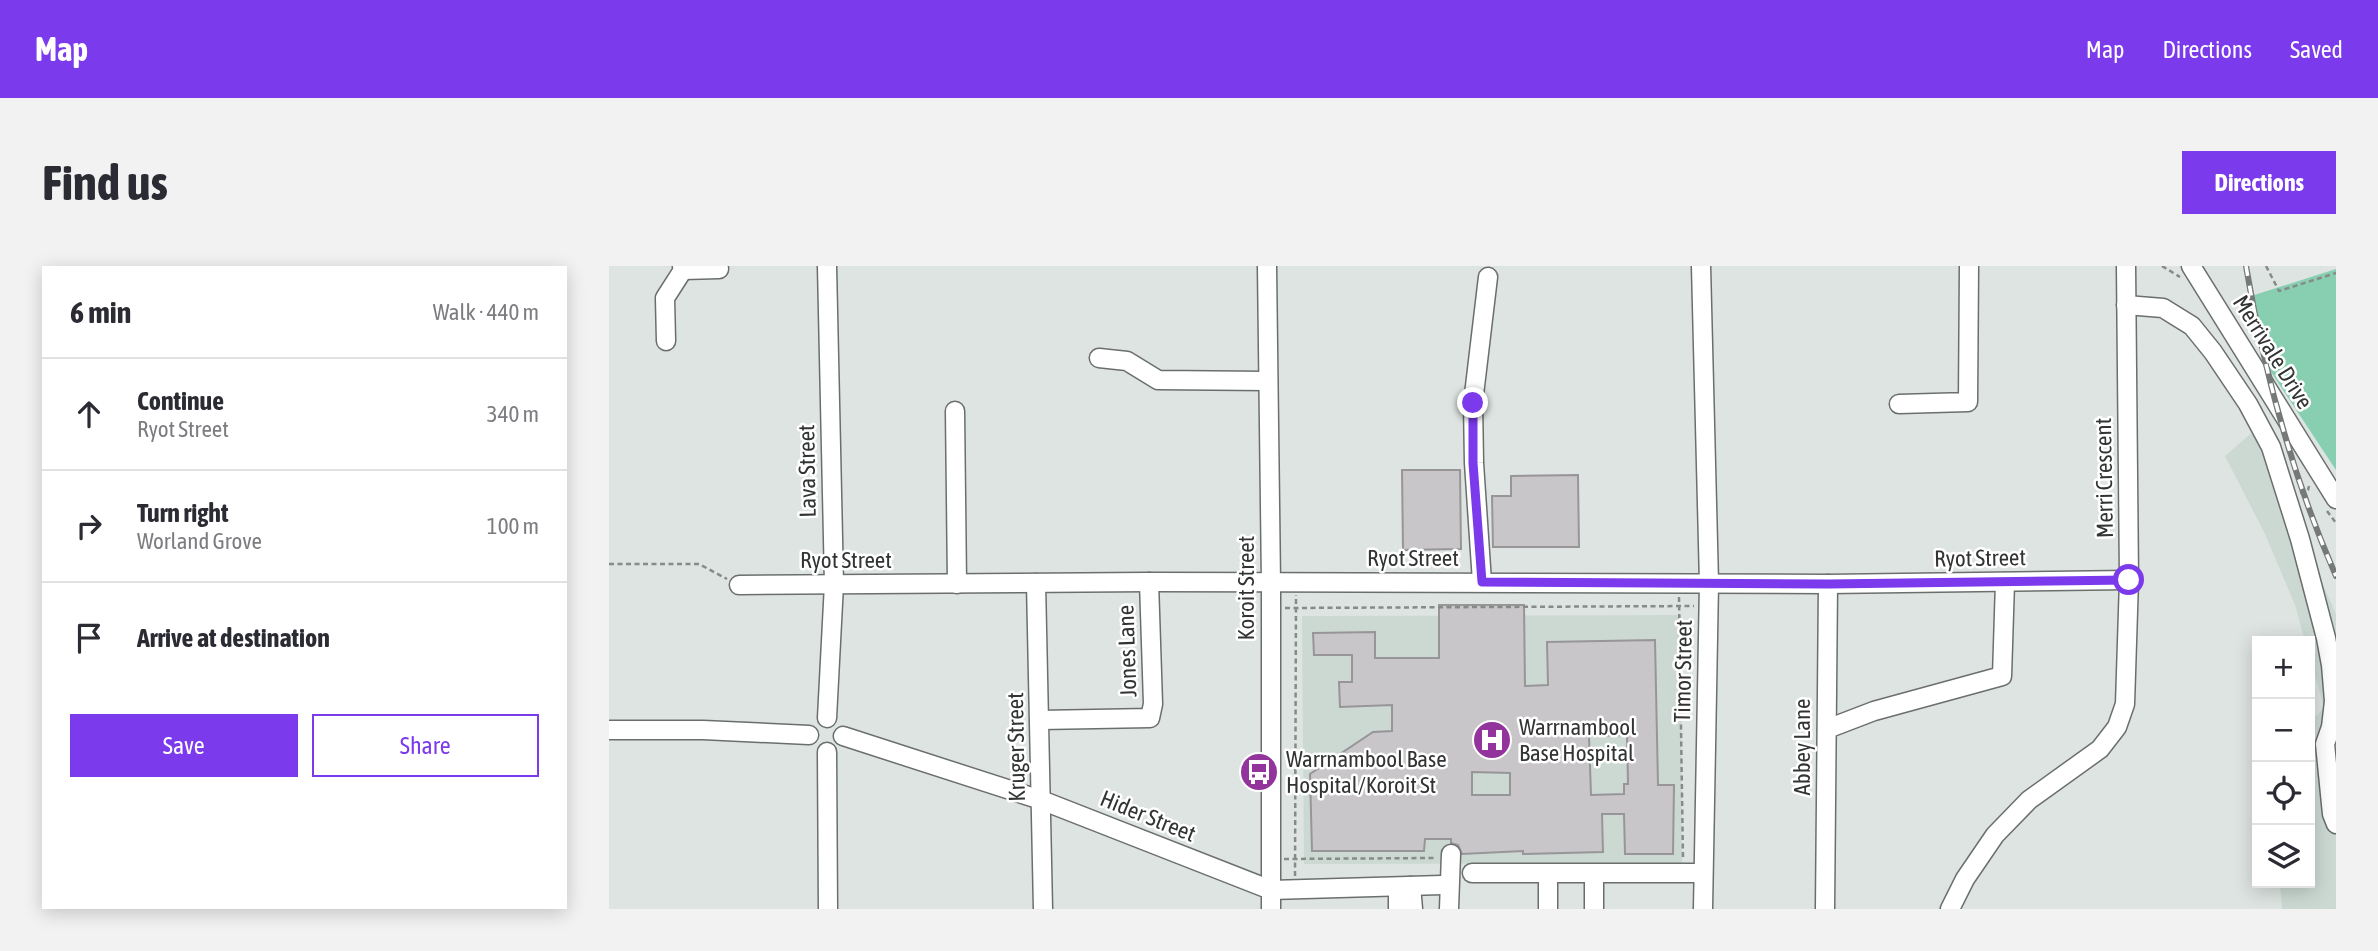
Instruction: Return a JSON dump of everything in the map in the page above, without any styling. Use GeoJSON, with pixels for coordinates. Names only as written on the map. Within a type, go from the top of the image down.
{"type":"FeatureCollection","features":[{"type":"Feature","properties":{"kind":"street","name":"Lava Street"},"geometry":{"type":"LineString","coordinates":[[827,266],[834,584],[827,718]]}},
{"type":"Feature","properties":{"kind":"street","name":"Koroit Street"},"geometry":{"type":"LineString","coordinates":[[1267,266],[1271,909]]}},
{"type":"Feature","properties":{"kind":"street","name":"Timor Street"},"geometry":{"type":"LineString","coordinates":[[1701,266],[1709,583],[1703,909]]}},
{"type":"Feature","properties":{"kind":"street"},"geometry":{"type":"LineString","coordinates":[[1899,404],[1968,402],[1969,266]]}},
{"type":"Feature","properties":{"kind":"street","name":"Merrivale Drive"},"geometry":{"type":"LineString","coordinates":[[2191,266],[2330,503]]}},
{"type":"Feature","properties":{"kind":"street","name":"Merri Crescent"},"geometry":{"type":"LineString","coordinates":[[1950,909],[1965,879],[1995,835],[2029,800],[2101,749],[2122,715],[2126,696],[2129,580],[2127,267]]}},
{"type":"Feature","properties":{"kind":"street"},"geometry":{"type":"LineString","coordinates":[[666,341],[665,298],[683,268],[719,269]]}},
{"type":"Feature","properties":{"kind":"street"},"geometry":{"type":"LineString","coordinates":[[1482,582],[1473,463],[1473,403],[1488,277]]}},
{"type":"Feature","properties":{"kind":"street"},"geometry":{"type":"LineString","coordinates":[[2126,305],[2163,309],[2192,326],[2248,404],[2271,447],[2300,539],[2326,638],[2334,701],[2331,727],[2325,744],[2332,814],[2336,824]]}},
{"type":"Feature","properties":{"kind":"street"},"geometry":{"type":"LineString","coordinates":[[1099,358],[1127,361],[1159,380],[1267,381]]}},
{"type":"Feature","properties":{"kind":"street"},"geometry":{"type":"LineString","coordinates":[[954,411],[957,583]]}},
{"type":"Feature","properties":{"kind":"street","name":"Ryot Street"},"geometry":{"type":"LineString","coordinates":[[739,585],[1149,582],[1828,584],[2129,580]]}},
{"type":"Feature","properties":{"kind":"street","name":"Jones Lane"},"geometry":{"type":"LineString","coordinates":[[1040,720],[1150,718],[1153,704],[1149,582]]}},
{"type":"Feature","properties":{"kind":"street"},"geometry":{"type":"LineString","coordinates":[[1827,729],[1874,711],[2002,676],[2005,582]]}},
{"type":"Feature","properties":{"kind":"street","name":"Kruger Street"},"geometry":{"type":"LineString","coordinates":[[1036,583],[1043,909]]}},
{"type":"Feature","properties":{"kind":"street","name":"Abbey Lane"},"geometry":{"type":"LineString","coordinates":[[1825,909],[1828,584]]}},
{"type":"Feature","properties":{"kind":"street"},"geometry":{"type":"LineString","coordinates":[[827,718],[841,726],[843,736],[836,749],[827,752],[814,747],[809,735],[816,720],[827,718]]}},
{"type":"Feature","properties":{"kind":"street"},"geometry":{"type":"LineString","coordinates":[[609,730],[809,735]]}},
{"type":"Feature","properties":{"kind":"street","name":"Hider Street"},"geometry":{"type":"LineString","coordinates":[[843,736],[1041,800],[1271,890],[1442,885]]}},
{"type":"Feature","properties":{"kind":"street"},"geometry":{"type":"LineString","coordinates":[[827,752],[828,909]]}},
{"type":"Feature","properties":{"kind":"street"},"geometry":{"type":"LineString","coordinates":[[1448,909],[1451,854]]}},
{"type":"Feature","properties":{"kind":"street"},"geometry":{"type":"LineString","coordinates":[[1472,873],[1703,873]]}},
{"type":"Feature","properties":{"kind":"street"},"geometry":{"type":"LineString","coordinates":[[1548,874],[1548,909]]}},
{"type":"Feature","properties":{"kind":"street"},"geometry":{"type":"LineString","coordinates":[[1594,874],[1594,909]]}},
{"type":"Feature","properties":{"kind":"street"},"geometry":{"type":"LineString","coordinates":[[1398,909],[1405,886]]}},
{"type":"Feature","properties":{"kind":"street"},"geometry":{"type":"LineString","coordinates":[[1405,886],[1413,909]]}},
{"type":"Feature","properties":{"kind":"path"},"geometry":{"type":"LineString","coordinates":[[2266,266],[2279,291],[2336,273]]}},
{"type":"Feature","properties":{"kind":"path"},"geometry":{"type":"LineString","coordinates":[[2293,488],[2296,498],[2298,494],[2308,490],[2309,485],[2316,495]]}},
{"type":"Feature","properties":{"kind":"path"},"geometry":{"type":"LineString","coordinates":[[2330,503],[2336,523]]}},
{"type":"Feature","properties":{"kind":"path"},"geometry":{"type":"LineString","coordinates":[[609,564],[699,564],[739,585]]}},
{"type":"Feature","properties":{"kind":"path"},"geometry":{"type":"LineString","coordinates":[[1679,583],[1683,873]]}},
{"type":"Feature","properties":{"kind":"path"},"geometry":{"type":"LineString","coordinates":[[1295,890],[1296,584]]}},
{"type":"Feature","properties":{"kind":"path"},"geometry":{"type":"LineString","coordinates":[[1271,608],[1708,606]]}},
{"type":"Feature","properties":{"kind":"shaded area"},"geometry":{"type":"Polygon","coordinates":[[[2255,430],[2336,614],[2336,909],[2282,909],[2280,888],[2315,888],[2315,717],[2324,708],[2315,675],[2315,636],[2304,636],[2295,605],[2265,534],[2225,456],[2255,430]]]}},
{"type":"Feature","properties":{"kind":"shaded area","name":"Warrnambool Base Hospital"},"geometry":{"type":"Polygon","coordinates":[[[1681,615],[1682,863],[1304,864],[1302,616],[1681,615]]]}},
{"type":"Feature","properties":{"kind":"green space"},"geometry":{"type":"Polygon","coordinates":[[[2336,269],[2336,470],[2271,372],[2251,296],[2336,269]]]}},
{"type":"Feature","properties":{"kind":"building"},"geometry":{"type":"Polygon","coordinates":[[[1402,470],[1460,470],[1461,549],[1403,550],[1402,470]]]}},
{"type":"Feature","properties":{"kind":"building"},"geometry":{"type":"Polygon","coordinates":[[[1578,475],[1579,547],[1493,547],[1492,496],[1511,496],[1511,476],[1578,475]]]}},
{"type":"Feature","properties":{"kind":"building","name":"Warrnambool Base Hospital"},"geometry":{"type":"Polygon","coordinates":[[[1439,605],[1524,605],[1525,686],[1548,685],[1547,642],[1655,640],[1658,785],[1674,785],[1673,854],[1625,854],[1624,814],[1602,814],[1603,852],[1523,854],[1523,851],[1462,854],[1458,845],[1451,843],[1451,839],[1425,839],[1424,851],[1312,851],[1310,774],[1373,732],[1392,731],[1392,705],[1340,707],[1339,682],[1352,682],[1352,655],[1314,655],[1313,633],[1375,632],[1375,658],[1439,658],[1439,605]],[[1627,735],[1589,736],[1591,795],[1624,794],[1624,784],[1628,784],[1627,735]],[[1472,772],[1472,795],[1510,795],[1510,773],[1472,772]]]}},
{"type":"Feature","properties":{"kind":"railway"},"geometry":{"type":"LineString","coordinates":[[2246,266],[2271,385],[2293,463],[2336,576]]}},
{"type":"Feature","properties":{"kind":"place","name":"Warrnambool Base Hospital"},"geometry":{"type":"Point","coordinates":[1492,740]}},
{"type":"Feature","properties":{"kind":"place","name":"Warrnambool Base Hospital/Koroit St"},"geometry":{"type":"Point","coordinates":[1259,772]}},
{"type":"Feature","properties":{"kind":"route"},"geometry":{"type":"LineString","coordinates":[[1473,403],[1473,463],[1482,582],[1828,584],[2129,580]]}}]}
